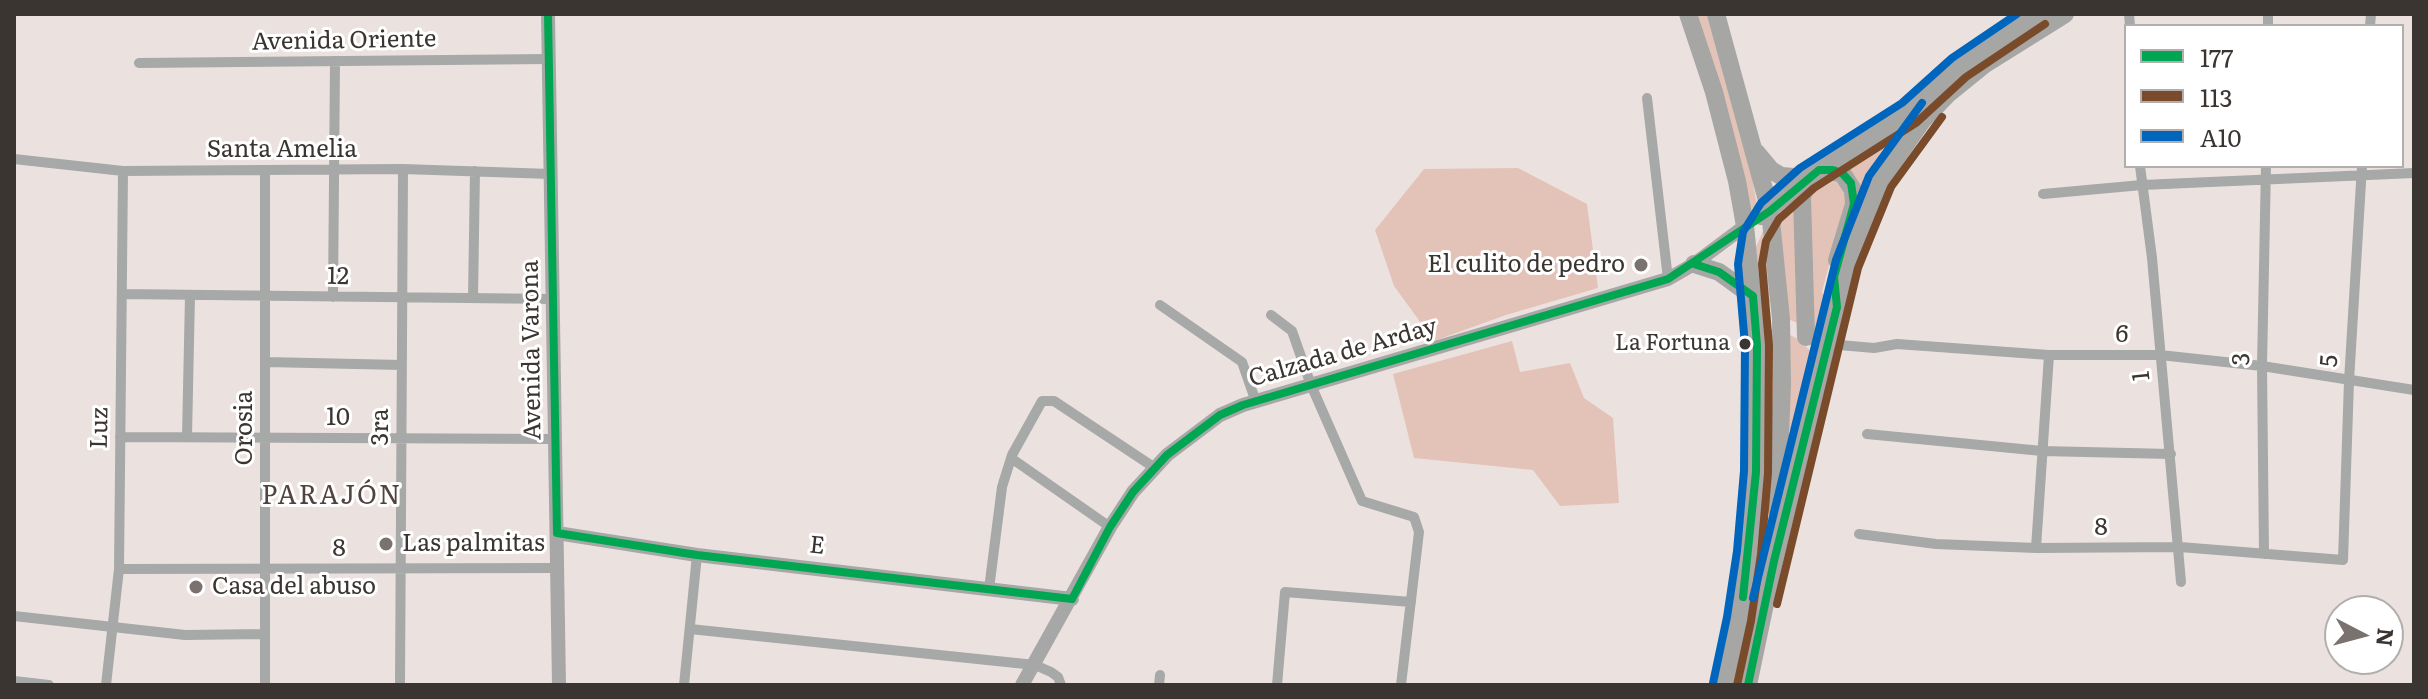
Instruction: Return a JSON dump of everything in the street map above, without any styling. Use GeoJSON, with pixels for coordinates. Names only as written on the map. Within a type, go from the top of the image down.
{"type":"FeatureCollection","features":[{"type":"Feature","properties":{"kind":"highway"},"geometry":{"type":"LineString","coordinates":[[1688,14],[1718,105],[1745,226],[1757,345],[1756,472],[1749,552],[1725,685]]}},
{"type":"Feature","properties":{"kind":"highway"},"geometry":{"type":"LineString","coordinates":[[1716,14],[1770,211],[1781,319],[1780,471],[1774,561]]}},
{"type":"Feature","properties":{"kind":"highway"},"geometry":{"type":"LineString","coordinates":[[1745,226],[1770,211],[1813,174],[1909,113],[1959,68],[2038,14]]}},
{"type":"Feature","properties":{"kind":"highway"},"geometry":{"type":"LineString","coordinates":[[1748,685],[1774,561],[1847,264],[1880,181],[1922,121],[1948,94],[1985,64],[2065,14]]}},
{"type":"Feature","properties":{"kind":"highway"},"geometry":{"type":"LineString","coordinates":[[1754,151],[1781,176],[1833,170],[1842,173],[1853,190],[1854,204],[1834,277],[1837,307]]}},
{"type":"Feature","properties":{"kind":"highway"},"geometry":{"type":"LineString","coordinates":[[1806,337],[1802,197],[1813,174]]}},
{"type":"Feature","properties":{"kind":"highway"},"geometry":{"type":"LineString","coordinates":[[1750,264],[1752,242],[1770,211]]}},
{"type":"Feature","properties":{"kind":"highway"},"geometry":{"type":"LineString","coordinates":[[1694,264],[1719,272],[1806,337],[1828,344]]}},
{"type":"Feature","properties":{"kind":"street","name":"Avenida Varona"},"geometry":{"type":"LineString","coordinates":[[548,14],[559,685]]}},
{"type":"Feature","properties":{"kind":"street"},"geometry":{"type":"LineString","coordinates":[[2129,14],[2136,14]]}},
{"type":"Feature","properties":{"kind":"street","name":"Avenida Oriente"},"geometry":{"type":"LineString","coordinates":[[139,63],[549,59]]}},
{"type":"Feature","properties":{"kind":"street"},"geometry":{"type":"LineString","coordinates":[[333,297],[335,61]]}},
{"type":"Feature","properties":{"kind":"street"},"geometry":{"type":"LineString","coordinates":[[1647,98],[1668,279]]}},
{"type":"Feature","properties":{"kind":"street","name":"Santa Amelia"},"geometry":{"type":"LineString","coordinates":[[14,159],[123,171],[403,169],[551,174]]}},
{"type":"Feature","properties":{"kind":"street","name":"1"},"geometry":{"type":"LineString","coordinates":[[2140,168],[2152,258],[2181,582]]}},
{"type":"Feature","properties":{"kind":"street","name":"3"},"geometry":{"type":"LineString","coordinates":[[2264,554],[2262,366],[2266,168]]}},
{"type":"Feature","properties":{"kind":"street","name":"3ra"},"geometry":{"type":"LineString","coordinates":[[400,685],[403,169]]}},
{"type":"Feature","properties":{"kind":"street","name":"Orosia"},"geometry":{"type":"LineString","coordinates":[[265,170],[265,685]]}},
{"type":"Feature","properties":{"kind":"street"},"geometry":{"type":"LineString","coordinates":[[2043,194],[2361,170],[2414,173]]}},
{"type":"Feature","properties":{"kind":"street","name":"5"},"geometry":{"type":"LineString","coordinates":[[2343,560],[2361,170]]}},
{"type":"Feature","properties":{"kind":"street","name":"Luz"},"geometry":{"type":"LineString","coordinates":[[106,685],[119,569],[123,171]]}},
{"type":"Feature","properties":{"kind":"street"},"geometry":{"type":"LineString","coordinates":[[473,298],[475,171]]}},
{"type":"Feature","properties":{"kind":"street","name":"Calzada de Arday"},"geometry":{"type":"LineString","coordinates":[[1022,685],[1110,527],[1133,492],[1167,455],[1220,415],[1668,279],[1745,226]]}},
{"type":"Feature","properties":{"kind":"street","name":"12"},"geometry":{"type":"LineString","coordinates":[[122,294],[553,299]]}},
{"type":"Feature","properties":{"kind":"street"},"geometry":{"type":"LineString","coordinates":[[187,437],[190,295]]}},
{"type":"Feature","properties":{"kind":"street"},"geometry":{"type":"LineString","coordinates":[[1160,305],[1242,362],[1256,402]]}},
{"type":"Feature","properties":{"kind":"street"},"geometry":{"type":"LineString","coordinates":[[1271,315],[1292,331],[1311,385],[1362,501],[1414,517],[1419,532],[1401,685]]}},
{"type":"Feature","properties":{"kind":"street","name":"6"},"geometry":{"type":"LineString","coordinates":[[1828,344],[1874,348],[1897,344],[2049,355],[2160,355],[2262,366],[2414,390]]}},
{"type":"Feature","properties":{"kind":"street"},"geometry":{"type":"LineString","coordinates":[[2036,548],[2049,355]]}},
{"type":"Feature","properties":{"kind":"street"},"geometry":{"type":"LineString","coordinates":[[265,362],[402,365]]}},
{"type":"Feature","properties":{"kind":"street"},"geometry":{"type":"LineString","coordinates":[[989,589],[1002,487],[1011,458],[1038,404],[1046,400],[1054,401],[1155,468]]}},
{"type":"Feature","properties":{"kind":"street"},"geometry":{"type":"LineString","coordinates":[[1867,434],[2042,451],[2171,454]]}},
{"type":"Feature","properties":{"kind":"street","name":"10"},"geometry":{"type":"LineString","coordinates":[[120,437],[556,439]]}},
{"type":"Feature","properties":{"kind":"street"},"geometry":{"type":"LineString","coordinates":[[1011,458],[1110,527]]}},
{"type":"Feature","properties":{"kind":"street","name":"E"},"geometry":{"type":"LineString","coordinates":[[557,533],[697,555],[1072,599]]}},
{"type":"Feature","properties":{"kind":"street","name":"8"},"geometry":{"type":"LineString","coordinates":[[1859,534],[1936,544],[2036,548],[2180,547],[2343,560]]}},
{"type":"Feature","properties":{"kind":"street"},"geometry":{"type":"LineString","coordinates":[[684,685],[697,555]]}},
{"type":"Feature","properties":{"kind":"street","name":"8"},"geometry":{"type":"LineString","coordinates":[[119,569],[558,568]]}},
{"type":"Feature","properties":{"kind":"street"},"geometry":{"type":"LineString","coordinates":[[1277,685],[1285,592],[1411,602]]}},
{"type":"Feature","properties":{"kind":"street"},"geometry":{"type":"LineString","coordinates":[[14,616],[185,635],[265,634]]}},
{"type":"Feature","properties":{"kind":"street"},"geometry":{"type":"LineString","coordinates":[[690,629],[1035,665],[1058,677],[1061,685]]}},
{"type":"Feature","properties":{"kind":"street"},"geometry":{"type":"LineString","coordinates":[[14,681],[49,685]]}},
{"type":"Feature","properties":{"kind":"shaded area"},"geometry":{"type":"Polygon","coordinates":[[[1692,14],[1709,14],[1742,125],[1757,205],[1746,215],[1692,14]]]}},
{"type":"Feature","properties":{"kind":"shaded area"},"geometry":{"type":"Polygon","coordinates":[[[1970,70],[1856,219],[1838,164],[1970,70]]]}},
{"type":"Feature","properties":{"kind":"shaded area"},"geometry":{"type":"Polygon","coordinates":[[[1518,168],[1587,204],[1598,288],[1506,315],[1434,341],[1394,286],[1375,230],[1424,169],[1518,168]]]}},
{"type":"Feature","properties":{"kind":"shaded area"},"geometry":{"type":"Polygon","coordinates":[[[1818,179],[1836,179],[1848,193],[1822,292],[1830,308],[1821,338],[1812,335],[1807,195],[1818,179]]]}},
{"type":"Feature","properties":{"kind":"shaded area"},"geometry":{"type":"Polygon","coordinates":[[[1794,198],[1800,324],[1785,318],[1773,219],[1794,198]]]}},
{"type":"Feature","properties":{"kind":"shaded area"},"geometry":{"type":"Polygon","coordinates":[[[1763,231],[1769,303],[1760,294],[1756,247],[1763,231]]]}},
{"type":"Feature","properties":{"kind":"shaded area"},"geometry":{"type":"Polygon","coordinates":[[[1765,322],[1775,333],[1773,471],[1755,614],[1739,685],[1732,685],[1765,322]]]}},
{"type":"Feature","properties":{"kind":"shaded area"},"geometry":{"type":"Polygon","coordinates":[[[1788,334],[1818,358],[1798,434],[1788,429],[1788,334]]]}},
{"type":"Feature","properties":{"kind":"shaded area"},"geometry":{"type":"Polygon","coordinates":[[[1512,341],[1520,372],[1570,363],[1584,398],[1613,418],[1619,503],[1560,506],[1533,470],[1414,458],[1393,374],[1512,341]]]}},
{"type":"Feature","properties":{"kind":"transit line","name":"177"},"geometry":{"type":"LineString","coordinates":[[548,14],[557,533]]}},
{"type":"Feature","properties":{"kind":"transit line","name":"A10"},"geometry":{"type":"LineString","coordinates":[[1713,683],[1737,551],[1744,471],[1745,345],[1738,264],[1743,232],[1761,203],[1800,168],[1902,103],[1952,58],[2017,14]]}},
{"type":"Feature","properties":{"kind":"transit line","name":"113"},"geometry":{"type":"LineString","coordinates":[[1737,685],[1761,554],[1768,473],[1769,345],[1762,264],[1766,241],[1779,219],[1814,188],[1916,123],[1966,77],[2045,24]]}},
{"type":"Feature","properties":{"kind":"transit line","name":"A10"},"geometry":{"type":"LineString","coordinates":[[1753,598],[1836,260],[1869,176],[1922,103]]}},
{"type":"Feature","properties":{"kind":"transit line","name":"113"},"geometry":{"type":"LineString","coordinates":[[1777,604],[1858,268],[1891,187],[1942,117]]}},
{"type":"Feature","properties":{"kind":"transit line","name":"177"},"geometry":{"type":"LineString","coordinates":[[1072,599],[1110,527],[1133,492],[1167,455],[1220,415],[1243,405],[1668,279],[1770,211],[1819,170],[1833,170],[1842,173],[1851,183],[1854,204],[1834,277],[1837,307],[1774,561],[1748,685]]}},
{"type":"Feature","properties":{"kind":"transit line","name":"177"},"geometry":{"type":"LineString","coordinates":[[1694,264],[1719,272],[1753,296],[1757,345],[1756,472],[1743,597]]}},
{"type":"Feature","properties":{"kind":"transit line","name":"177"},"geometry":{"type":"LineString","coordinates":[[557,533],[697,555],[1072,599]]}},
{"type":"Feature","properties":{"kind":"place","name":"El culito de pedro"},"geometry":{"type":"Point","coordinates":[1641,265]}},
{"type":"Feature","properties":{"kind":"place","name":"La Fortuna"},"geometry":{"type":"Point","coordinates":[1745,344]}},
{"type":"Feature","properties":{"kind":"place","name":"Las palmitas"},"geometry":{"type":"Point","coordinates":[386,544]}},
{"type":"Feature","properties":{"kind":"place","name":"Casa del abuso"},"geometry":{"type":"Point","coordinates":[196,587]}},
{"type":"Feature","properties":{"kind":"district","name":"PARAJÓN"},"geometry":{"type":"Point","coordinates":[332,496]}}]}
